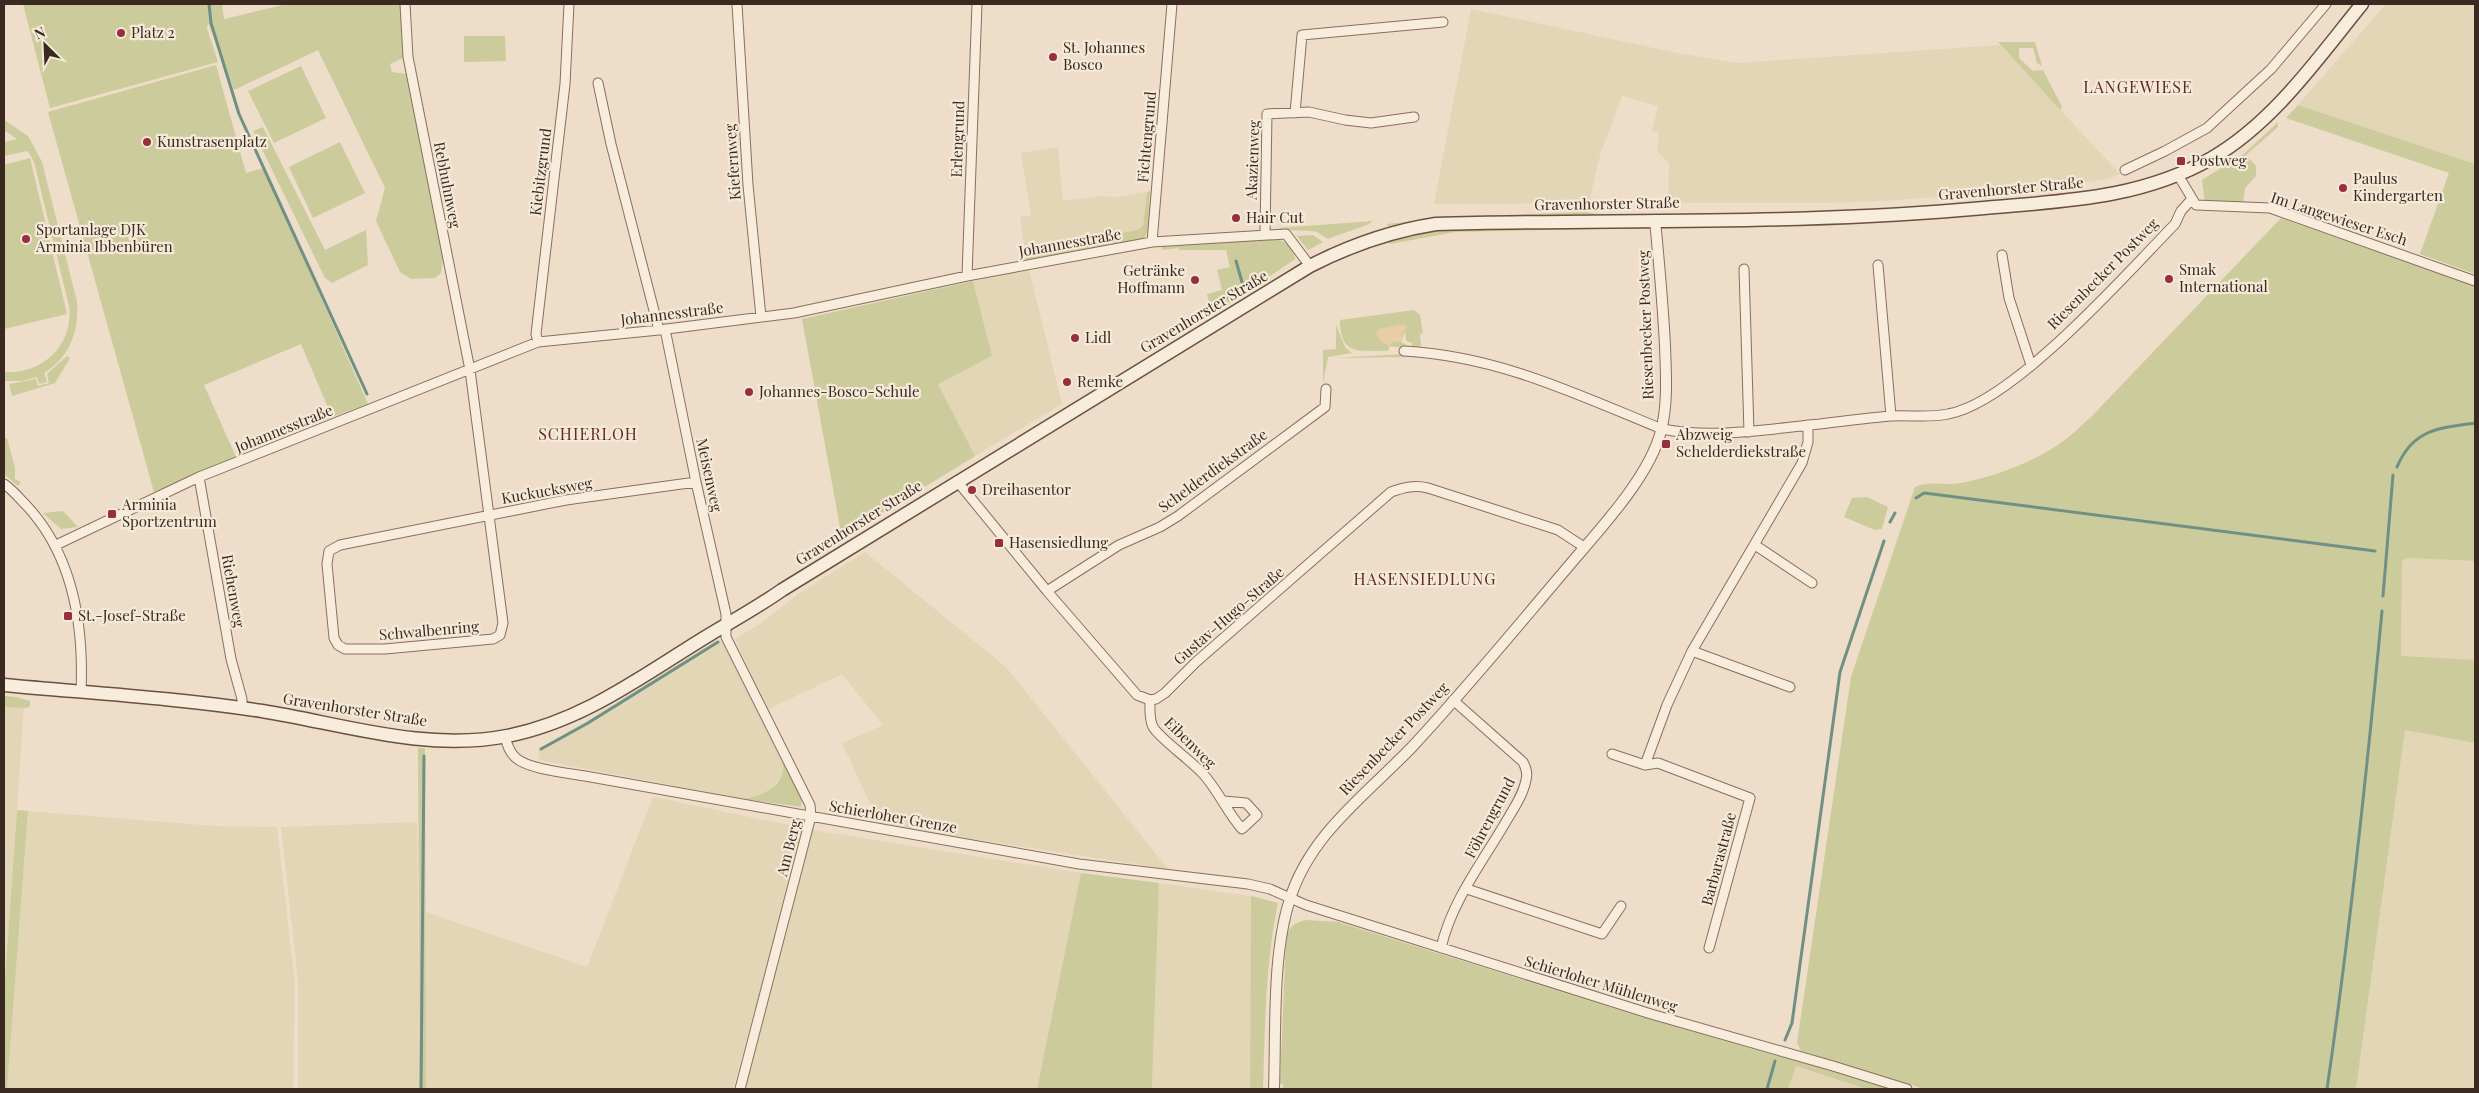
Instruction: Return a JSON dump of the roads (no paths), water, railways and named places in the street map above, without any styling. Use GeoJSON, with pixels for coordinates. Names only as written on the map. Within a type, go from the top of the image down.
{"type":"FeatureCollection","features":[{"type":"Feature","properties":{"kind":"main road","name":"Gravenhorster Straße"},"geometry":{"type":"LineString","coordinates":[[4,685],[242,708],[409,738],[468,740],[505,737],[542,727],[591,708],[1310,266],[1346,248],[1401,229],[1436,224],[1896,216],[2081,200],[2136,190],[2178,175],[2227,149],[2266,117],[2362,4]]}},
{"type":"Feature","properties":{"kind":"street","name":"Rebhuhnweg"},"geometry":{"type":"LineString","coordinates":[[406,4],[408,57],[470,370]]}},
{"type":"Feature","properties":{"kind":"street","name":"Kiebitzgrund"},"geometry":{"type":"LineString","coordinates":[[538,342],[536,334],[565,84],[569,4]]}},
{"type":"Feature","properties":{"kind":"street","name":"Kiefernweg"},"geometry":{"type":"LineString","coordinates":[[737,4],[748,185],[761,317]]}},
{"type":"Feature","properties":{"kind":"street","name":"Erlengrund"},"geometry":{"type":"LineString","coordinates":[[968,276],[976,4]]}},
{"type":"Feature","properties":{"kind":"street","name":"Fichtengrund"},"geometry":{"type":"LineString","coordinates":[[1152,242],[1172,4]]}},
{"type":"Feature","properties":{"kind":"street"},"geometry":{"type":"LineString","coordinates":[[2125,170],[2207,128],[2271,69],[2326,4]]}},
{"type":"Feature","properties":{"kind":"street"},"geometry":{"type":"LineString","coordinates":[[1294,113],[1302,35],[1443,22]]}},
{"type":"Feature","properties":{"kind":"street","name":"Meisenweg"},"geometry":{"type":"LineString","coordinates":[[598,83],[610,144],[662,330],[726,614],[727,626]]}},
{"type":"Feature","properties":{"kind":"street","name":"Akazienweg"},"geometry":{"type":"LineString","coordinates":[[1265,234],[1267,114],[1310,112],[1345,120],[1371,123],[1414,116]]}},
{"type":"Feature","properties":{"kind":"street"},"geometry":{"type":"LineString","coordinates":[[2178,175],[2191,200]]}},
{"type":"Feature","properties":{"kind":"street","name":"Im Langewieser Esch"},"geometry":{"type":"LineString","coordinates":[[2191,200],[2196,205],[2202,207],[2270,208],[2475,281]]}},
{"type":"Feature","properties":{"kind":"street","name":"Riesenbecker Postweg"},"geometry":{"type":"LineString","coordinates":[[1662,429],[1677,432],[1749,432],[1891,416],[1948,414],[1970,408],[1990,397],[2031,365],[2122,278],[2174,224],[2181,211],[2191,200]]}},
{"type":"Feature","properties":{"kind":"street","name":"Riesenbecker Postweg"},"geometry":{"type":"LineString","coordinates":[[1274,1089],[1278,966],[1282,927],[1290,897],[1310,855],[1362,793],[1410,748],[1453,700],[1584,547],[1637,481],[1653,452],[1662,429],[1666,368],[1655,220]]}},
{"type":"Feature","properties":{"kind":"street","name":"Johannesstraße"},"geometry":{"type":"LineString","coordinates":[[56,545],[199,477],[538,342],[662,330],[761,317],[864,299],[968,276],[1152,242],[1265,234],[1289,236],[1310,266]]}},
{"type":"Feature","properties":{"kind":"street"},"geometry":{"type":"LineString","coordinates":[[2002,255],[2009,298],[2031,365]]}},
{"type":"Feature","properties":{"kind":"street"},"geometry":{"type":"LineString","coordinates":[[1878,265],[1891,416]]}},
{"type":"Feature","properties":{"kind":"street"},"geometry":{"type":"LineString","coordinates":[[1744,269],[1749,432]]}},
{"type":"Feature","properties":{"kind":"street"},"geometry":{"type":"LineString","coordinates":[[1404,351],[1461,357],[1501,366],[1662,429]]}},
{"type":"Feature","properties":{"kind":"street","name":"Kuckucksweg"},"geometry":{"type":"LineString","coordinates":[[470,370],[489,516],[566,500],[696,482]]}},
{"type":"Feature","properties":{"kind":"street","name":"Schelderdiekstraße"},"geometry":{"type":"LineString","coordinates":[[1047,591],[1119,544],[1160,527],[1178,516],[1325,406],[1326,389]]}},
{"type":"Feature","properties":{"kind":"street"},"geometry":{"type":"LineString","coordinates":[[1645,766],[1667,705],[1692,651],[1802,463],[1808,442],[1808,425]]}},
{"type":"Feature","properties":{"kind":"street","name":"Riehenweg"},"geometry":{"type":"LineString","coordinates":[[199,477],[232,659],[242,699],[242,708]]}},
{"type":"Feature","properties":{"kind":"street"},"geometry":{"type":"LineString","coordinates":[[957,482],[1047,591],[1137,695],[1150,700]]}},
{"type":"Feature","properties":{"kind":"street"},"geometry":{"type":"LineString","coordinates":[[4,484],[37,517],[56,545],[67,572],[76,614],[81,666],[81,692]]}},
{"type":"Feature","properties":{"kind":"street","name":"Gustav-Hugo-Straße"},"geometry":{"type":"LineString","coordinates":[[1150,700],[1156,699],[1164,693],[1196,662],[1391,492],[1403,487],[1414,485],[1428,488],[1558,530],[1584,547]]}},
{"type":"Feature","properties":{"kind":"street","name":"Schwalbenring"},"geometry":{"type":"LineString","coordinates":[[489,516],[503,626],[500,635],[493,639],[385,649],[345,649],[338,645],[334,638],[327,564],[329,550],[340,545],[489,516]]}},
{"type":"Feature","properties":{"kind":"street"},"geometry":{"type":"LineString","coordinates":[[1755,545],[1812,583]]}},
{"type":"Feature","properties":{"kind":"street","name":"Am Berg"},"geometry":{"type":"LineString","coordinates":[[727,626],[726,637],[810,806],[811,816],[740,1089]]}},
{"type":"Feature","properties":{"kind":"street"},"geometry":{"type":"LineString","coordinates":[[1692,651],[1790,687]]}},
{"type":"Feature","properties":{"kind":"street","name":"Eibenweg"},"geometry":{"type":"LineString","coordinates":[[1150,700],[1151,719],[1155,730],[1198,768],[1224,801]]}},
{"type":"Feature","properties":{"kind":"street","name":"Föhrengrund"},"geometry":{"type":"LineString","coordinates":[[1441,948],[1444,933],[1455,907],[1517,803],[1526,780],[1527,771],[1523,762],[1453,700]]}},
{"type":"Feature","properties":{"kind":"street","name":"Schierloher Grenze"},"geometry":{"type":"LineString","coordinates":[[505,737],[508,748],[516,758],[525,764],[1079,864],[1248,884],[1270,889],[1290,897]]}},
{"type":"Feature","properties":{"kind":"street","name":"Barbarastraße"},"geometry":{"type":"LineString","coordinates":[[1612,754],[1645,766],[1658,763],[1750,798],[1709,948]]}},
{"type":"Feature","properties":{"kind":"street"},"geometry":{"type":"LineString","coordinates":[[1467,888],[1602,934],[1621,906]]}},
{"type":"Feature","properties":{"kind":"street","name":"Schierloher Mühlenweg"},"geometry":{"type":"LineString","coordinates":[[1290,897],[1306,905],[1651,1014],[1907,1089]]}},
{"type":"Feature","properties":{"kind":"waterway"},"geometry":{"type":"LineString","coordinates":[[209,4],[211,23],[239,114],[367,394]]}},
{"type":"Feature","properties":{"kind":"waterway"},"geometry":{"type":"LineString","coordinates":[[1215,301],[1227,298],[1244,289],[1236,261]]}},
{"type":"Feature","properties":{"kind":"waterway"},"geometry":{"type":"LineString","coordinates":[[2397,467],[2403,454],[2419,438],[2439,429],[2475,423]]}},
{"type":"Feature","properties":{"kind":"waterway"},"geometry":{"type":"LineString","coordinates":[[2383,596],[2393,475]]}},
{"type":"Feature","properties":{"kind":"waterway"},"geometry":{"type":"LineString","coordinates":[[1916,498],[1924,493],[2375,551]]}},
{"type":"Feature","properties":{"kind":"waterway"},"geometry":{"type":"LineString","coordinates":[[1890,522],[1895,513]]}},
{"type":"Feature","properties":{"kind":"waterway"},"geometry":{"type":"LineString","coordinates":[[1785,1040],[1792,1023],[1840,672],[1884,541]]}},
{"type":"Feature","properties":{"kind":"waterway"},"geometry":{"type":"LineString","coordinates":[[2327,1089],[2358,851],[2382,611]]}},
{"type":"Feature","properties":{"kind":"waterway"},"geometry":{"type":"LineString","coordinates":[[541,749],[588,723],[718,642]]}},
{"type":"Feature","properties":{"kind":"waterway"},"geometry":{"type":"LineString","coordinates":[[421,1089],[424,756]]}},
{"type":"Feature","properties":{"kind":"waterway"},"geometry":{"type":"LineString","coordinates":[[1767,1089],[1775,1061]]}},
{"type":"Feature","properties":{"kind":"place","name":"Platz 2"},"geometry":{"type":"Point","coordinates":[121,33]}},
{"type":"Feature","properties":{"kind":"place","name":"St. Johannes Bosco"},"geometry":{"type":"Point","coordinates":[1053,57]}},
{"type":"Feature","properties":{"kind":"place","name":"Kunstrasenplatz"},"geometry":{"type":"Point","coordinates":[147,142]}},
{"type":"Feature","properties":{"kind":"place","name":"Postweg"},"geometry":{"type":"Point","coordinates":[2181,161]}},
{"type":"Feature","properties":{"kind":"place","name":"Paulus Kindergarten"},"geometry":{"type":"Point","coordinates":[2343,188]}},
{"type":"Feature","properties":{"kind":"place","name":"Hair Cut"},"geometry":{"type":"Point","coordinates":[1236,218]}},
{"type":"Feature","properties":{"kind":"place","name":"Sportanlage DJK Arminia Ibbenbüren"},"geometry":{"type":"Point","coordinates":[26,239]}},
{"type":"Feature","properties":{"kind":"place","name":"Smak International"},"geometry":{"type":"Point","coordinates":[2169,279]}},
{"type":"Feature","properties":{"kind":"place","name":"Getränke Hoffmann"},"geometry":{"type":"Point","coordinates":[1195,280]}},
{"type":"Feature","properties":{"kind":"place","name":"Lidl"},"geometry":{"type":"Point","coordinates":[1075,338]}},
{"type":"Feature","properties":{"kind":"place","name":"Remke"},"geometry":{"type":"Point","coordinates":[1067,382]}},
{"type":"Feature","properties":{"kind":"place","name":"Johannes-Bosco-Schule"},"geometry":{"type":"Point","coordinates":[749,392]}},
{"type":"Feature","properties":{"kind":"place","name":"Abzweig Schelderdiekstraße"},"geometry":{"type":"Point","coordinates":[1666,444]}},
{"type":"Feature","properties":{"kind":"place","name":"Dreihasentor"},"geometry":{"type":"Point","coordinates":[972,490]}},
{"type":"Feature","properties":{"kind":"place","name":"Arminia Sportzentrum"},"geometry":{"type":"Point","coordinates":[112,514]}},
{"type":"Feature","properties":{"kind":"place","name":"Hasensiedlung"},"geometry":{"type":"Point","coordinates":[999,543]}},
{"type":"Feature","properties":{"kind":"place","name":"St.-Josef-Straße"},"geometry":{"type":"Point","coordinates":[68,616]}},
{"type":"Feature","properties":{"kind":"district","name":"LANGEWIESE"},"geometry":{"type":"Point","coordinates":[2138,87]}},
{"type":"Feature","properties":{"kind":"district","name":"SCHIERLOH"},"geometry":{"type":"Point","coordinates":[588,434]}},
{"type":"Feature","properties":{"kind":"district","name":"HASENSIEDLUNG"},"geometry":{"type":"Point","coordinates":[1425,579]}}]}
